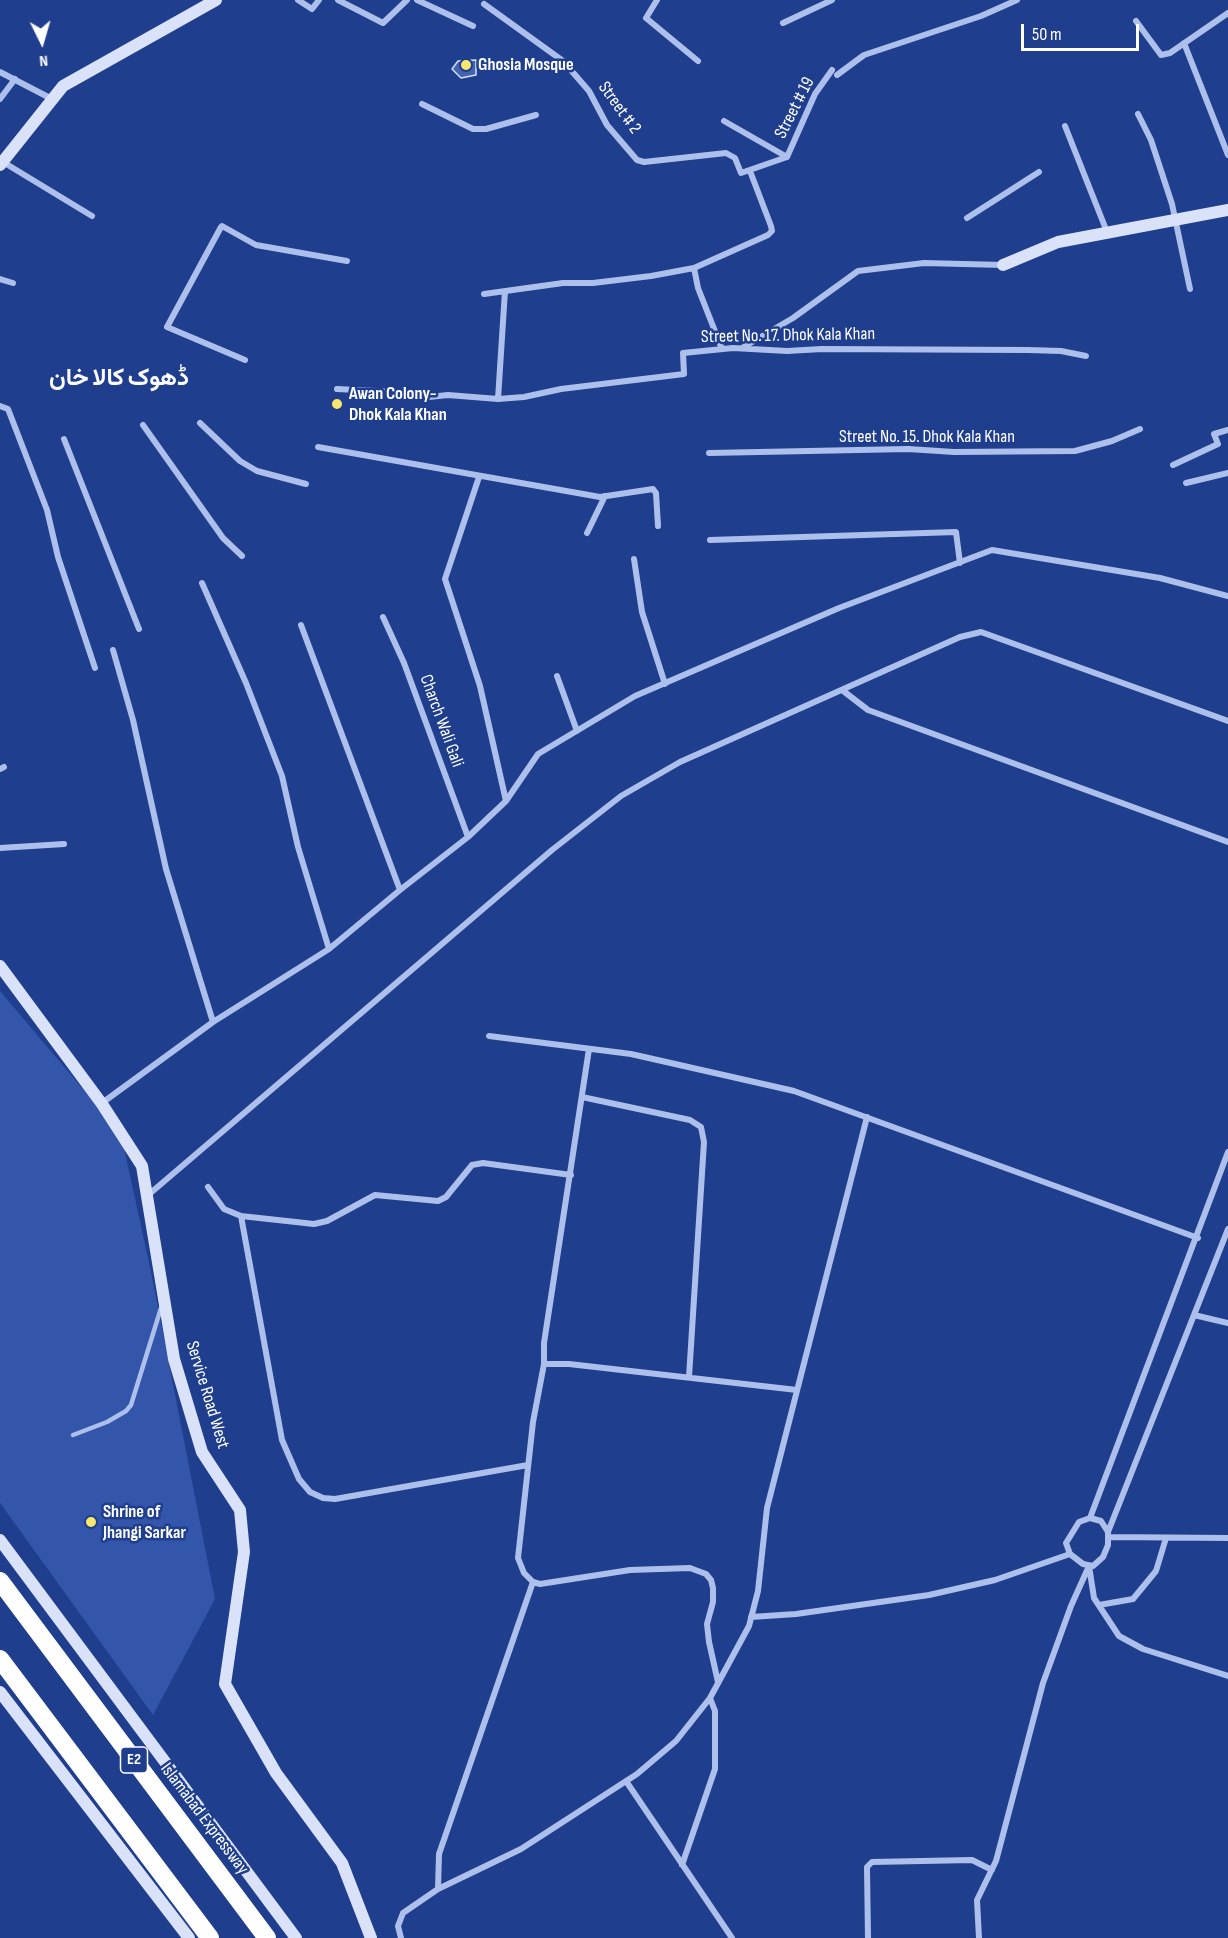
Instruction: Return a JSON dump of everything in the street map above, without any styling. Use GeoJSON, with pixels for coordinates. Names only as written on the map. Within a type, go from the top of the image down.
{"type":"FeatureCollection","features":[{"type":"Feature","properties":{"kind":"highway","name":"Islamabad Expressway"},"geometry":{"type":"LineString","coordinates":[[0,1581],[267,1938]]}},
{"type":"Feature","properties":{"kind":"highway"},"geometry":{"type":"LineString","coordinates":[[0,1659],[210,1938]]}},
{"type":"Feature","properties":{"kind":"street"},"geometry":{"type":"LineString","coordinates":[[92,216],[1,164],[63,86],[216,0]]}},
{"type":"Feature","properties":{"kind":"street"},"geometry":{"type":"LineString","coordinates":[[298,0],[312,9],[319,0]]}},
{"type":"Feature","properties":{"kind":"street"},"geometry":{"type":"LineString","coordinates":[[338,0],[383,23],[407,0]]}},
{"type":"Feature","properties":{"kind":"street"},"geometry":{"type":"LineString","coordinates":[[417,0],[473,26]]}},
{"type":"Feature","properties":{"kind":"street"},"geometry":{"type":"LineString","coordinates":[[657,0],[646,18],[698,61]]}},
{"type":"Feature","properties":{"kind":"street"},"geometry":{"type":"LineString","coordinates":[[783,23],[832,0]]}},
{"type":"Feature","properties":{"kind":"street","name":"Street # 19"},"geometry":{"type":"LineString","coordinates":[[750,171],[787,157],[815,94],[835,72],[864,55],[981,16],[1017,0]]}},
{"type":"Feature","properties":{"kind":"street","name":"Street # 2"},"geometry":{"type":"LineString","coordinates":[[484,4],[563,61],[589,91],[607,124],[637,160],[644,162],[726,153],[735,158],[740,172],[750,171]]}},
{"type":"Feature","properties":{"kind":"street"},"geometry":{"type":"LineString","coordinates":[[1136,21],[1161,55],[1184,43],[1228,13]]}},
{"type":"Feature","properties":{"kind":"street"},"geometry":{"type":"LineString","coordinates":[[1184,43],[1228,155]]}},
{"type":"Feature","properties":{"kind":"street"},"geometry":{"type":"LineString","coordinates":[[0,72],[53,99]]}},
{"type":"Feature","properties":{"kind":"street"},"geometry":{"type":"LineString","coordinates":[[0,99],[15,79]]}},
{"type":"Feature","properties":{"kind":"street"},"geometry":{"type":"LineString","coordinates":[[422,104],[473,129],[486,129],[536,115]]}},
{"type":"Feature","properties":{"kind":"street"},"geometry":{"type":"LineString","coordinates":[[1138,114],[1160,164],[1176,219],[1190,289]]}},
{"type":"Feature","properties":{"kind":"street"},"geometry":{"type":"LineString","coordinates":[[724,121],[787,157]]}},
{"type":"Feature","properties":{"kind":"street"},"geometry":{"type":"LineString","coordinates":[[1065,126],[1107,232]]}},
{"type":"Feature","properties":{"kind":"street"},"geometry":{"type":"LineString","coordinates":[[484,294],[651,276],[694,268],[768,235],[772,231],[750,171]]}},
{"type":"Feature","properties":{"kind":"street"},"geometry":{"type":"LineString","coordinates":[[967,218],[1039,172]]}},
{"type":"Feature","properties":{"kind":"street"},"geometry":{"type":"LineString","coordinates":[[742,349],[793,318],[858,271],[924,263],[1003,265],[1058,242],[1228,210]]}},
{"type":"Feature","properties":{"kind":"street"},"geometry":{"type":"LineString","coordinates":[[245,360],[167,327],[222,225],[256,245],[347,261]]}},
{"type":"Feature","properties":{"kind":"street"},"geometry":{"type":"LineString","coordinates":[[694,268],[698,288],[722,349]]}},
{"type":"Feature","properties":{"kind":"street"},"geometry":{"type":"LineString","coordinates":[[0,279],[14,283]]}},
{"type":"Feature","properties":{"kind":"street"},"geometry":{"type":"LineString","coordinates":[[498,399],[505,291]]}},
{"type":"Feature","properties":{"kind":"street","name":"Street No. 17. Dhok Kala Khan"},"geometry":{"type":"LineString","coordinates":[[337,389],[417,393],[429,397],[448,395],[498,399],[684,374],[683,353],[722,349],[1028,350],[1061,351],[1086,356]]}},
{"type":"Feature","properties":{"kind":"street"},"geometry":{"type":"LineString","coordinates":[[0,406],[8,409],[47,510],[58,557],[95,668]]}},
{"type":"Feature","properties":{"kind":"street"},"geometry":{"type":"LineString","coordinates":[[200,423],[240,461],[257,471],[306,484]]}},
{"type":"Feature","properties":{"kind":"street"},"geometry":{"type":"LineString","coordinates":[[143,425],[223,538],[242,556]]}},
{"type":"Feature","properties":{"kind":"street","name":"Street No. 15. Dhok Kala Khan"},"geometry":{"type":"LineString","coordinates":[[709,453],[908,449],[954,452],[1075,451],[1112,441],[1140,429]]}},
{"type":"Feature","properties":{"kind":"street"},"geometry":{"type":"LineString","coordinates":[[1173,465],[1218,444],[1214,434],[1228,430]]}},
{"type":"Feature","properties":{"kind":"street"},"geometry":{"type":"LineString","coordinates":[[64,439],[139,628]]}},
{"type":"Feature","properties":{"kind":"street"},"geometry":{"type":"LineString","coordinates":[[318,447],[479,477],[605,496],[656,490],[658,526]]}},
{"type":"Feature","properties":{"kind":"street"},"geometry":{"type":"LineString","coordinates":[[1186,483],[1228,473]]}},
{"type":"Feature","properties":{"kind":"street"},"geometry":{"type":"LineString","coordinates":[[479,477],[445,579],[480,686],[506,801]]}},
{"type":"Feature","properties":{"kind":"street"},"geometry":{"type":"LineString","coordinates":[[587,533],[605,496]]}},
{"type":"Feature","properties":{"kind":"street"},"geometry":{"type":"LineString","coordinates":[[710,540],[956,532],[960,562]]}},
{"type":"Feature","properties":{"kind":"street"},"geometry":{"type":"LineString","coordinates":[[102,1104],[213,1022],[330,949],[399,890],[468,837],[506,801],[538,754],[635,696],[839,608],[992,550],[1160,578],[1228,596]]}},
{"type":"Feature","properties":{"kind":"street"},"geometry":{"type":"LineString","coordinates":[[634,559],[642,612],[665,684]]}},
{"type":"Feature","properties":{"kind":"street"},"geometry":{"type":"LineString","coordinates":[[202,583],[246,683],[282,776],[298,847],[330,949]]}},
{"type":"Feature","properties":{"kind":"street","name":"Charch Wali Gali"},"geometry":{"type":"LineString","coordinates":[[383,617],[404,663],[468,837]]}},
{"type":"Feature","properties":{"kind":"street"},"geometry":{"type":"LineString","coordinates":[[301,625],[399,890]]}},
{"type":"Feature","properties":{"kind":"street"},"geometry":{"type":"LineString","coordinates":[[147,1196],[542,858],[621,796],[680,762],[960,637],[981,632],[1228,721]]}},
{"type":"Feature","properties":{"kind":"street"},"geometry":{"type":"LineString","coordinates":[[113,650],[139,743],[166,869],[213,1022]]}},
{"type":"Feature","properties":{"kind":"street"},"geometry":{"type":"LineString","coordinates":[[556,676],[577,731]]}},
{"type":"Feature","properties":{"kind":"street"},"geometry":{"type":"LineString","coordinates":[[842,690],[868,710],[1228,842]]}},
{"type":"Feature","properties":{"kind":"street"},"geometry":{"type":"LineString","coordinates":[[0,848],[64,844]]}},
{"type":"Feature","properties":{"kind":"street","name":"Service Road West"},"geometry":{"type":"LineString","coordinates":[[0,966],[102,1104],[142,1166],[174,1359],[202,1452],[240,1510],[244,1552],[225,1684],[276,1773],[342,1863],[371,1938]]}},
{"type":"Feature","properties":{"kind":"street"},"geometry":{"type":"LineString","coordinates":[[489,1036],[631,1054],[715,1071],[794,1091],[1197,1238]]}},
{"type":"Feature","properties":{"kind":"street"},"geometry":{"type":"LineString","coordinates":[[589,1049],[544,1343],[544,1364],[528,1465],[518,1558],[524,1573],[533,1582],[549,1582],[630,1570],[690,1568],[706,1574],[713,1588],[713,1602],[707,1624],[718,1683]]}},
{"type":"Feature","properties":{"kind":"street"},"geometry":{"type":"LineString","coordinates":[[582,1096],[690,1120],[701,1127],[704,1142],[689,1377]]}},
{"type":"Feature","properties":{"kind":"street"},"geometry":{"type":"LineString","coordinates":[[401,1938],[398,1926],[403,1913],[438,1889],[521,1849],[626,1781],[676,1741],[710,1698],[751,1617],[758,1591],[767,1508],[867,1117]]}},
{"type":"Feature","properties":{"kind":"street"},"geometry":{"type":"LineString","coordinates":[[1090,1518],[1228,1152]]}},
{"type":"Feature","properties":{"kind":"street"},"geometry":{"type":"LineString","coordinates":[[208,1187],[224,1209],[241,1216],[314,1224],[327,1221],[375,1195],[438,1201],[446,1197],[472,1165],[483,1163],[571,1175]]}},
{"type":"Feature","properties":{"kind":"street"},"geometry":{"type":"LineString","coordinates":[[241,1216],[282,1440],[299,1479],[310,1492],[323,1498],[335,1499],[528,1465]]}},
{"type":"Feature","properties":{"kind":"street"},"geometry":{"type":"LineString","coordinates":[[979,1938],[977,1900],[992,1870],[1043,1683],[1089,1566],[1103,1557],[1108,1535],[1228,1229]]}},
{"type":"Feature","properties":{"kind":"street"},"geometry":{"type":"LineString","coordinates":[[1194,1315],[1228,1323]]}},
{"type":"Feature","properties":{"kind":"street"},"geometry":{"type":"LineString","coordinates":[[544,1364],[568,1364],[797,1390]]}},
{"type":"Feature","properties":{"kind":"street"},"geometry":{"type":"LineString","coordinates":[[1108,1535],[1101,1521],[1090,1518],[1079,1522],[1066,1543],[1070,1554],[1089,1566],[1094,1598],[1119,1636],[1143,1649],[1228,1676]]}},
{"type":"Feature","properties":{"kind":"street"},"geometry":{"type":"LineString","coordinates":[[1108,1535],[1228,1538]]}},
{"type":"Feature","properties":{"kind":"street"},"geometry":{"type":"LineString","coordinates":[[1099,1605],[1133,1599],[1156,1571],[1166,1538]]}},
{"type":"Feature","properties":{"kind":"street"},"geometry":{"type":"LineString","coordinates":[[0,1540],[296,1938]]}},
{"type":"Feature","properties":{"kind":"street"},"geometry":{"type":"LineString","coordinates":[[751,1617],[796,1614],[929,1594],[995,1580],[1070,1554]]}},
{"type":"Feature","properties":{"kind":"street"},"geometry":{"type":"LineString","coordinates":[[438,1889],[439,1854],[533,1582]]}},
{"type":"Feature","properties":{"kind":"street"},"geometry":{"type":"LineString","coordinates":[[0,1692],[189,1938]]}},
{"type":"Feature","properties":{"kind":"street"},"geometry":{"type":"LineString","coordinates":[[682,1865],[715,1769],[715,1711],[710,1698]]}},
{"type":"Feature","properties":{"kind":"street"},"geometry":{"type":"LineString","coordinates":[[626,1781],[732,1938]]}},
{"type":"Feature","properties":{"kind":"street"},"geometry":{"type":"LineString","coordinates":[[868,1938],[867,1867],[872,1862],[972,1860],[992,1870]]}},
{"type":"Feature","properties":{"kind":"lane"},"geometry":{"type":"LineString","coordinates":[[73,1435],[107,1422],[126,1411],[131,1405],[159,1322],[163,1299]]}},
{"type":"Feature","properties":{"kind":"shaded area"},"geometry":{"type":"Polygon","coordinates":[[[0,991],[121,1134],[151,1272],[215,1599],[153,1715],[0,1503],[0,991]]]}},
{"type":"Feature","properties":{"kind":"building","name":"Ghosia Mosque"},"geometry":{"type":"Polygon","coordinates":[[[476,60],[476,75],[461,78],[452,69],[458,61],[476,60]]]}},
{"type":"Feature","properties":{"kind":"place","name":"Ghosia Mosque"},"geometry":{"type":"Point","coordinates":[466,65]}},
{"type":"Feature","properties":{"kind":"place","name":"Awan Colony- Dhok Kala Khan"},"geometry":{"type":"Point","coordinates":[337,404]}},
{"type":"Feature","properties":{"kind":"place","name":"Shrine of Jhangi Sarkar"},"geometry":{"type":"Point","coordinates":[91,1522]}},
{"type":"Feature","properties":{"kind":"district","name":"ڈھوک کالا خان"},"geometry":{"type":"Point","coordinates":[119,379]}}]}
